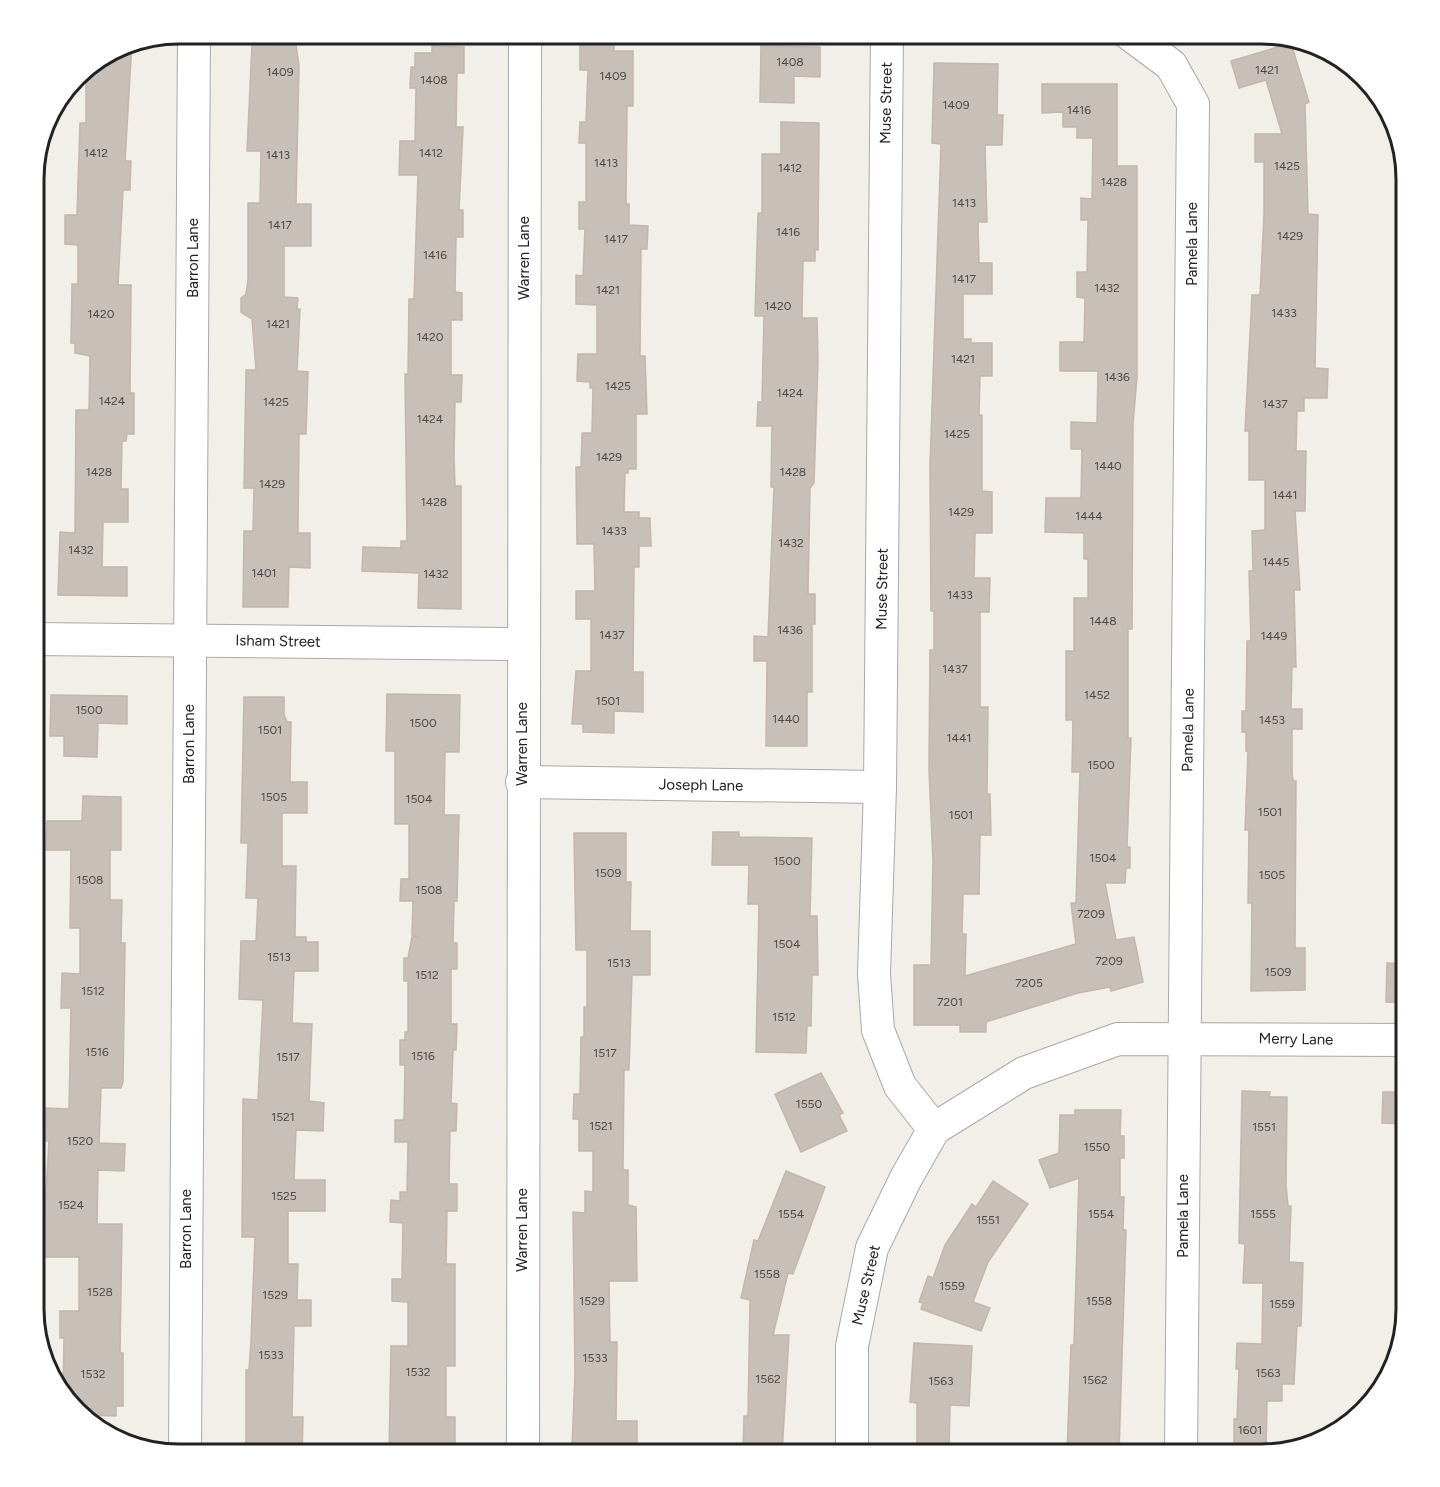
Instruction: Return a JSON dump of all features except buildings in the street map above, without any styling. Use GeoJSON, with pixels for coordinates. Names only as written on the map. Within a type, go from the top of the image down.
{"type":"FeatureCollection","features":[{"type":"Feature","properties":{"kind":"street","name":"Barron Lane"},"geometry":{"type":"LineString","coordinates":[[185,1444],[194,44]]}},
{"type":"Feature","properties":{"kind":"street","name":"Warren Lane"},"geometry":{"type":"LineString","coordinates":[[523,1444],[522,644],[525,44]]}},
{"type":"Feature","properties":{"kind":"street","name":"Muse Street"},"geometry":{"type":"LineString","coordinates":[[887,44],[880,787],[874,974],[878,1030],[900,1086],[934,1129]]}},
{"type":"Feature","properties":{"kind":"street","name":"Pamela Lane"},"geometry":{"type":"LineString","coordinates":[[1143,44],[1171,65],[1193,104],[1181,1444]]}},
{"type":"Feature","properties":{"kind":"street","name":"Isham Street"},"geometry":{"type":"LineString","coordinates":[[44,639],[522,644]]}},
{"type":"Feature","properties":{"kind":"street","name":"Joseph Lane"},"geometry":{"type":"LineString","coordinates":[[522,782],[880,787]]}},
{"type":"Feature","properties":{"kind":"street","name":"Muse Street"},"geometry":{"type":"LineString","coordinates":[[852,1444],[852,1346],[873,1248],[906,1178],[934,1129],[1024,1073],[1118,1039],[1185,1038]]}},
{"type":"Feature","properties":{"kind":"street","name":"Merry Lane"},"geometry":{"type":"LineString","coordinates":[[1185,1038],[1396,1040]]}}]}
